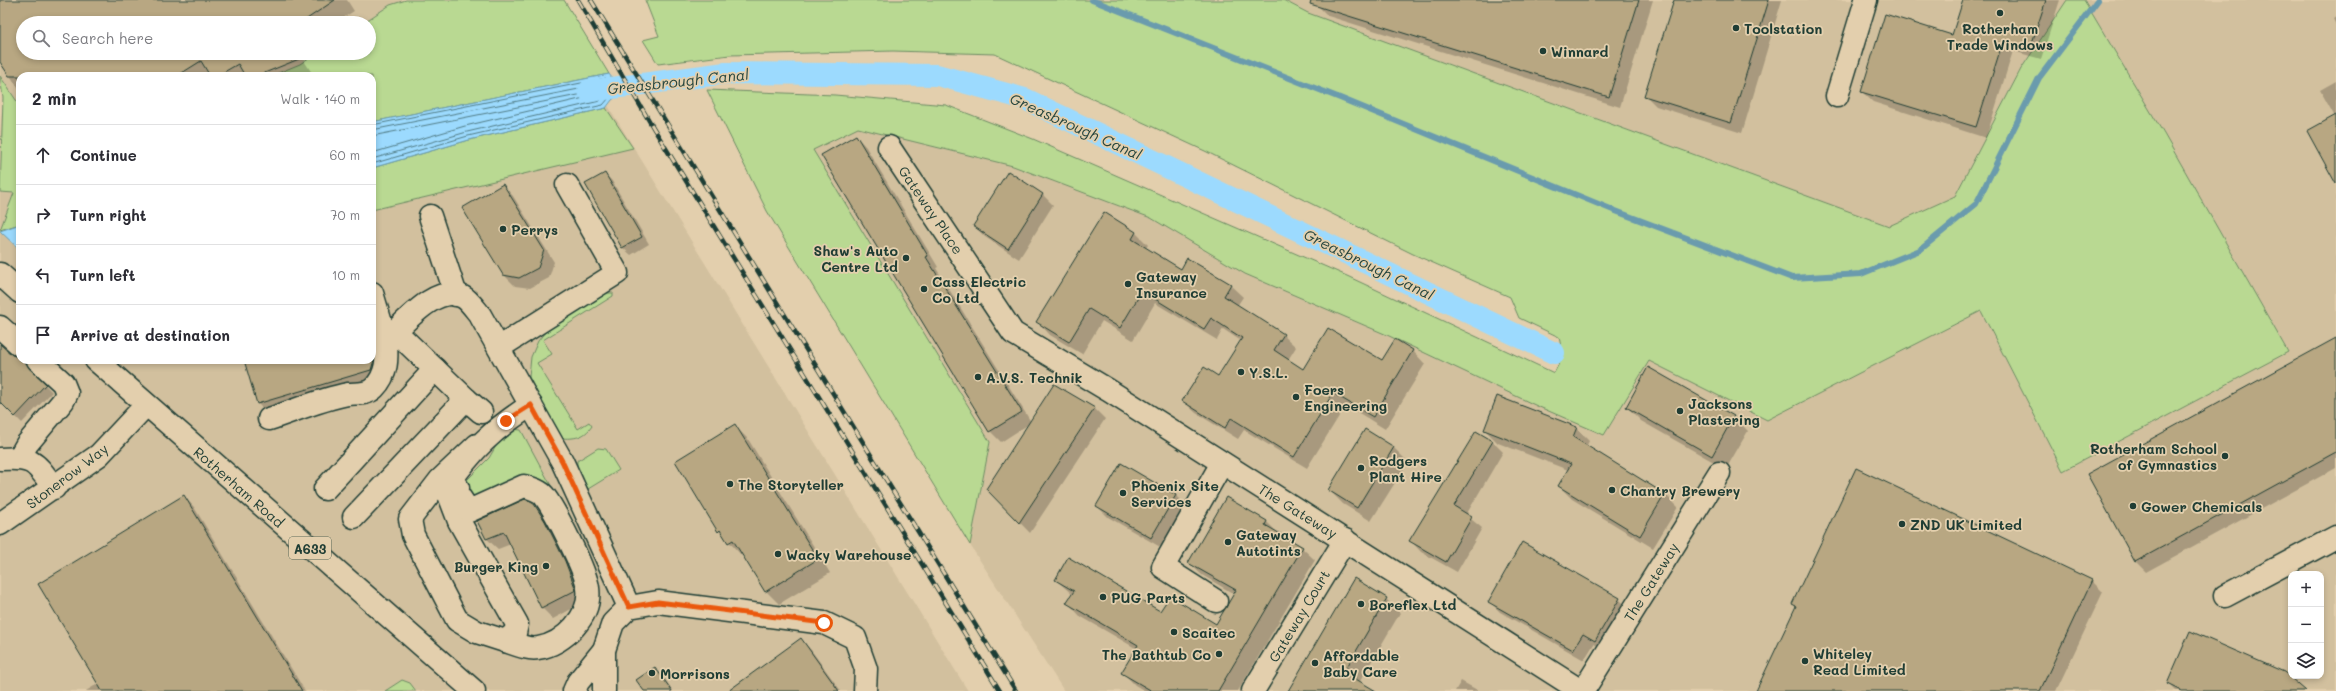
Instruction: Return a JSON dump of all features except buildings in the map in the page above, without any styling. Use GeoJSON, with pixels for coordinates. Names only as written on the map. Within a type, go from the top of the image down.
{"type":"FeatureCollection","features":[{"type":"Feature","properties":{"kind":"street"},"geometry":{"type":"LineString","coordinates":[[1837,96],[1866,0]]}},
{"type":"Feature","properties":{"kind":"street","name":"Gateway Place"},"geometry":{"type":"LineString","coordinates":[[889,147],[1013,333]]}},
{"type":"Feature","properties":{"kind":"street"},"geometry":{"type":"LineString","coordinates":[[500,347],[618,273],[567,185]]}},
{"type":"Feature","properties":{"kind":"street"},"geometry":{"type":"LineString","coordinates":[[430,216],[456,295]]}},
{"type":"Feature","properties":{"kind":"street"},"geometry":{"type":"LineString","coordinates":[[0,274],[16,288]]}},
{"type":"Feature","properties":{"kind":"street"},"geometry":{"type":"LineString","coordinates":[[390,336],[425,303],[446,294],[462,296],[480,315],[500,347],[562,461],[629,607]]}},
{"type":"Feature","properties":{"kind":"street"},"geometry":{"type":"LineString","coordinates":[[269,419],[348,394],[362,394],[373,390],[382,377],[388,362],[390,336],[376,303]]}},
{"type":"Feature","properties":{"kind":"street"},"geometry":{"type":"LineString","coordinates":[[0,327],[16,341]]}},
{"type":"Feature","properties":{"kind":"street","name":"The Gateway"},"geometry":{"type":"LineString","coordinates":[[1013,333],[1108,390],[1582,691],[1719,474]]}},
{"type":"Feature","properties":{"kind":"street"},"geometry":{"type":"LineString","coordinates":[[354,517],[473,406],[435,369],[390,336]]}},
{"type":"Feature","properties":{"kind":"street"},"geometry":{"type":"LineString","coordinates":[[10,458],[27,444],[63,401],[67,393],[64,383],[43,364]]}},
{"type":"Feature","properties":{"kind":"street","name":"Rotherham Road"},"geometry":{"type":"LineString","coordinates":[[100,364],[474,691]]}},
{"type":"Feature","properties":{"kind":"street"},"geometry":{"type":"LineString","coordinates":[[325,489],[435,369]]}},
{"type":"Feature","properties":{"kind":"street","name":"Stonerow Way"},"geometry":{"type":"LineString","coordinates":[[0,524],[54,488],[98,455],[146,405]]}},
{"type":"Feature","properties":{"kind":"street"},"geometry":{"type":"LineString","coordinates":[[506,421],[483,455],[460,483],[457,493],[469,511],[524,486],[545,496],[574,551],[588,589],[586,608],[567,635],[552,644],[537,648],[505,641],[477,632],[457,620],[413,535],[410,519],[440,480],[477,445],[506,421],[531,405]]}},
{"type":"Feature","properties":{"kind":"street"},"geometry":{"type":"LineString","coordinates":[[477,445],[446,487],[459,521],[517,624],[515,633],[505,641]]}},
{"type":"Feature","properties":{"kind":"street"},"geometry":{"type":"LineString","coordinates":[[10,458],[35,464],[54,488]]}},
{"type":"Feature","properties":{"kind":"street"},"geometry":{"type":"LineString","coordinates":[[1216,601],[1163,567],[1222,463]]}},
{"type":"Feature","properties":{"kind":"street"},"geometry":{"type":"LineString","coordinates":[[2225,596],[2336,537]]}},
{"type":"Feature","properties":{"kind":"street","name":"Gateway Court"},"geometry":{"type":"LineString","coordinates":[[1253,691],[1345,540]]}},
{"type":"Feature","properties":{"kind":"street"},"geometry":{"type":"LineString","coordinates":[[604,691],[604,650],[613,623],[629,607],[658,602],[824,623],[855,638],[866,669],[865,691]]}},
{"type":"Feature","properties":{"kind":"street"},"geometry":{"type":"LineString","coordinates":[[574,691],[578,682],[604,650]]}},
{"type":"Feature","properties":{"kind":"shaded area"},"geometry":{"type":"Polygon","coordinates":[[[0,0],[543,0],[968,691],[0,691],[0,136],[3,98],[0,90],[0,0]]]}},
{"type":"Feature","properties":{"kind":"shaded area"},"geometry":{"type":"Polygon","coordinates":[[[1283,0],[2067,0],[2021,69],[1955,196],[1889,226],[1308,13],[1283,0]]]}},
{"type":"Feature","properties":{"kind":"shaded area"},"geometry":{"type":"Polygon","coordinates":[[[2084,0],[2336,0],[2336,691],[1064,691],[970,545],[990,442],[813,150],[858,128],[1013,166],[1151,218],[1245,274],[1387,335],[1482,380],[1604,434],[1649,361],[1767,420],[1981,311],[2063,471],[2288,352],[2164,134],[2084,0]]]}},
{"type":"Feature","properties":{"kind":"green space"},"geometry":{"type":"Polygon","coordinates":[[[406,0],[564,0],[609,74],[376,121],[376,72],[281,72],[306,60],[376,60],[376,16],[374,16],[390,5],[406,0]]]}},
{"type":"Feature","properties":{"kind":"green space"},"geometry":{"type":"Polygon","coordinates":[[[645,0],[1283,0],[1308,13],[1889,226],[1955,196],[2021,69],[2067,0],[2084,0],[2164,134],[2288,352],[2063,471],[1981,311],[1767,420],[1649,361],[1604,435],[1537,406],[1387,335],[1245,274],[1151,218],[1013,166],[858,128],[813,150],[990,442],[970,545],[767,211],[707,90],[835,95],[946,105],[1033,139],[1347,276],[1554,373],[1563,356],[1559,337],[1519,318],[1510,297],[1413,254],[1205,151],[995,54],[893,51],[730,55],[658,64],[643,40],[659,36],[645,0]]]}},
{"type":"Feature","properties":{"kind":"green space"},"geometry":{"type":"Polygon","coordinates":[[[0,76],[16,100],[16,225],[0,230],[14,193],[0,192],[3,98],[0,76]]]}},
{"type":"Feature","properties":{"kind":"green space"},"geometry":{"type":"Polygon","coordinates":[[[606,108],[633,148],[376,209],[376,167],[469,140],[606,108]]]}},
{"type":"Feature","properties":{"kind":"green space"},"geometry":{"type":"Polygon","coordinates":[[[607,293],[613,293],[613,296],[543,340],[552,354],[537,363],[578,429],[589,422],[592,426],[586,433],[578,437],[560,438],[529,377],[531,357],[538,341],[546,331],[607,293]]]}},
{"type":"Feature","properties":{"kind":"green space"},"geometry":{"type":"Polygon","coordinates":[[[512,429],[521,430],[555,493],[536,484],[474,502],[465,482],[489,458],[503,434],[512,429]]]}},
{"type":"Feature","properties":{"kind":"green space"},"geometry":{"type":"Polygon","coordinates":[[[598,448],[606,449],[619,470],[588,489],[577,472],[577,461],[598,448]]]}},
{"type":"Feature","properties":{"kind":"green space"},"geometry":{"type":"Polygon","coordinates":[[[402,680],[410,683],[416,691],[385,691],[402,680]]]}},
{"type":"Feature","properties":{"kind":"water"},"geometry":{"type":"Polygon","coordinates":[[[609,74],[623,92],[612,100],[606,108],[469,140],[376,167],[376,121],[609,74]]]}},
{"type":"Feature","properties":{"kind":"water"},"geometry":{"type":"Polygon","coordinates":[[[16,225],[16,246],[0,231],[16,225]]]}},
{"type":"Feature","properties":{"kind":"waterway"},"geometry":{"type":"LineString","coordinates":[[1092,0],[1340,98],[1613,210],[1792,278],[1861,274],[1920,250],[1976,204],[2039,78],[2098,0]]}},
{"type":"Feature","properties":{"kind":"waterway","name":"Greasbrough Canal"},"geometry":{"type":"LineString","coordinates":[[589,91],[726,73],[937,75],[1025,99],[1554,353]]}},
{"type":"Feature","properties":{"kind":"railway"},"geometry":{"type":"LineString","coordinates":[[578,0],[654,129],[1000,691]]}},
{"type":"Feature","properties":{"kind":"railway"},"geometry":{"type":"LineString","coordinates":[[591,0],[1016,691]]}},
{"type":"Feature","properties":{"kind":"place","name":"Rotherham Trade Windows"},"geometry":{"type":"Point","coordinates":[2000,13]}},
{"type":"Feature","properties":{"kind":"place","name":"Toolstation"},"geometry":{"type":"Point","coordinates":[1736,28]}},
{"type":"Feature","properties":{"kind":"place","name":"Winnard"},"geometry":{"type":"Point","coordinates":[1543,51]}},
{"type":"Feature","properties":{"kind":"place","name":"Perrys"},"geometry":{"type":"Point","coordinates":[503,229]}},
{"type":"Feature","properties":{"kind":"place","name":"Shaw's Auto Centre Ltd"},"geometry":{"type":"Point","coordinates":[906,258]}},
{"type":"Feature","properties":{"kind":"place","name":"Gateway Insurance"},"geometry":{"type":"Point","coordinates":[1128,284]}},
{"type":"Feature","properties":{"kind":"place","name":"Cass Electric Co Ltd"},"geometry":{"type":"Point","coordinates":[924,289]}},
{"type":"Feature","properties":{"kind":"place","name":"Y.S.L."},"geometry":{"type":"Point","coordinates":[1241,372]}},
{"type":"Feature","properties":{"kind":"place","name":"A.V.S. Technik"},"geometry":{"type":"Point","coordinates":[978,377]}},
{"type":"Feature","properties":{"kind":"place","name":"Foers Engineering"},"geometry":{"type":"Point","coordinates":[1296,397]}},
{"type":"Feature","properties":{"kind":"place","name":"Jacksons Plastering"},"geometry":{"type":"Point","coordinates":[1680,411]}},
{"type":"Feature","properties":{"kind":"place","name":"Rotherham School of Gymnastics"},"geometry":{"type":"Point","coordinates":[2225,456]}},
{"type":"Feature","properties":{"kind":"place","name":"Rodgers Plant Hire"},"geometry":{"type":"Point","coordinates":[1361,468]}},
{"type":"Feature","properties":{"kind":"place","name":"The Storyteller"},"geometry":{"type":"Point","coordinates":[730,484]}},
{"type":"Feature","properties":{"kind":"place","name":"Chantry Brewery"},"geometry":{"type":"Point","coordinates":[1612,490]}},
{"type":"Feature","properties":{"kind":"place","name":"Phoenix Site Services"},"geometry":{"type":"Point","coordinates":[1123,493]}},
{"type":"Feature","properties":{"kind":"place","name":"Gower Chemicals"},"geometry":{"type":"Point","coordinates":[2133,506]}},
{"type":"Feature","properties":{"kind":"place","name":"ZND UK Limited"},"geometry":{"type":"Point","coordinates":[1902,524]}},
{"type":"Feature","properties":{"kind":"place","name":"Gateway Autotints"},"geometry":{"type":"Point","coordinates":[1228,542]}},
{"type":"Feature","properties":{"kind":"place","name":"Wacky Warehouse"},"geometry":{"type":"Point","coordinates":[778,554]}},
{"type":"Feature","properties":{"kind":"place","name":"Burger King"},"geometry":{"type":"Point","coordinates":[546,566]}},
{"type":"Feature","properties":{"kind":"place","name":"PUG Parts"},"geometry":{"type":"Point","coordinates":[1103,597]}},
{"type":"Feature","properties":{"kind":"place","name":"Boreflex Ltd"},"geometry":{"type":"Point","coordinates":[1361,604]}},
{"type":"Feature","properties":{"kind":"place","name":"Scaitec"},"geometry":{"type":"Point","coordinates":[1174,632]}},
{"type":"Feature","properties":{"kind":"place","name":"The Bathtub Co"},"geometry":{"type":"Point","coordinates":[1219,654]}},
{"type":"Feature","properties":{"kind":"place","name":"Whiteley Read Limited"},"geometry":{"type":"Point","coordinates":[1805,661]}},
{"type":"Feature","properties":{"kind":"place","name":"Affordable Baby Care"},"geometry":{"type":"Point","coordinates":[1315,663]}},
{"type":"Feature","properties":{"kind":"place","name":"Morrisons"},"geometry":{"type":"Point","coordinates":[652,673]}},
{"type":"Feature","properties":{"kind":"route"},"geometry":{"type":"LineString","coordinates":[[506,421],[531,405],[562,461],[629,607],[658,602],[824,623]]}}]}
